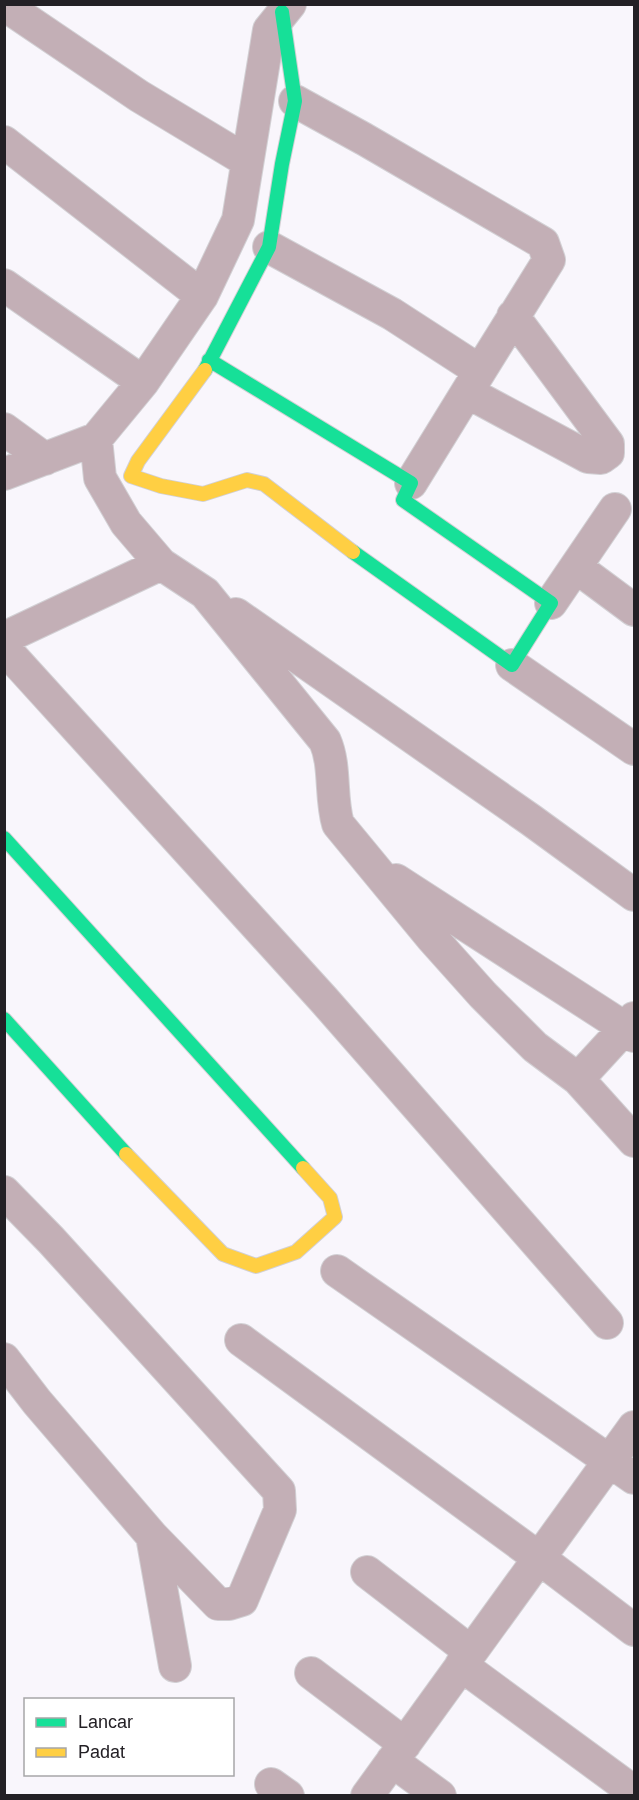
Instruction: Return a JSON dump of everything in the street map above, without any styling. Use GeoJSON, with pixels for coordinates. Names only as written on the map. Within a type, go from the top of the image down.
{"type":"FeatureCollection","features":[{"type":"Feature","properties":{"kind":"street"},"geometry":{"type":"LineString","coordinates":[[9,8],[139,96],[248,161]]}},
{"type":"Feature","properties":{"kind":"street"},"geometry":{"type":"LineString","coordinates":[[132,476],[138,461],[203,373],[268,247],[295,101],[286,8]]}},
{"type":"Feature","properties":{"kind":"street"},"geometry":{"type":"LineString","coordinates":[[4,474],[96,439],[143,382],[202,296],[238,220],[269,30],[286,8]]}},
{"type":"Feature","properties":{"kind":"street"},"geometry":{"type":"LineString","coordinates":[[295,101],[543,243],[549,260],[473,381],[403,500],[551,603]]}},
{"type":"Feature","properties":{"kind":"street"},"geometry":{"type":"LineString","coordinates":[[4,142],[202,296]]}},
{"type":"Feature","properties":{"kind":"street"},"geometry":{"type":"LineString","coordinates":[[268,247],[392,314],[473,381],[588,457],[601,458],[608,453],[608,444],[513,316]]}},
{"type":"Feature","properties":{"kind":"street"},"geometry":{"type":"LineString","coordinates":[[4,285],[143,382]]}},
{"type":"Feature","properties":{"kind":"street"},"geometry":{"type":"LineString","coordinates":[[209,360],[411,483]]}},
{"type":"Feature","properties":{"kind":"street"},"geometry":{"type":"LineString","coordinates":[[4,429],[45,459]]}},
{"type":"Feature","properties":{"kind":"street"},"geometry":{"type":"LineString","coordinates":[[96,439],[100,477],[126,523],[161,564],[531,820],[634,895]]}},
{"type":"Feature","properties":{"kind":"street"},"geometry":{"type":"LineString","coordinates":[[100,477],[132,476],[161,486],[203,494],[247,480],[264,484],[333,538],[634,749]]}},
{"type":"Feature","properties":{"kind":"street"},"geometry":{"type":"LineString","coordinates":[[512,665],[615,509]]}},
{"type":"Feature","properties":{"kind":"street"},"geometry":{"type":"LineString","coordinates":[[4,638],[161,564]]}},
{"type":"Feature","properties":{"kind":"street"},"geometry":{"type":"LineString","coordinates":[[576,567],[634,610]]}},
{"type":"Feature","properties":{"kind":"street"},"geometry":{"type":"LineString","coordinates":[[205,593],[325,741],[330,751],[335,814],[338,824],[432,938],[483,994],[535,1047],[578,1079],[634,1142]]}},
{"type":"Feature","properties":{"kind":"street"},"geometry":{"type":"LineString","coordinates":[[4,648],[332,1009],[607,1323]]}},
{"type":"Feature","properties":{"kind":"street"},"geometry":{"type":"LineString","coordinates":[[4,838],[330,1198],[334,1218],[296,1252],[256,1266],[223,1254],[142,1172],[4,1019]]}},
{"type":"Feature","properties":{"kind":"street"},"geometry":{"type":"LineString","coordinates":[[370,863],[631,1028],[578,1079]]}},
{"type":"Feature","properties":{"kind":"street"},"geometry":{"type":"LineString","coordinates":[[4,1192],[279,1491],[280,1510],[243,1600],[218,1604],[152,1536],[37,1402],[4,1359]]}},
{"type":"Feature","properties":{"kind":"street"},"geometry":{"type":"LineString","coordinates":[[337,1271],[622,1469]]}},
{"type":"Feature","properties":{"kind":"street"},"geometry":{"type":"LineString","coordinates":[[241,1340],[634,1630]]}},
{"type":"Feature","properties":{"kind":"street"},"geometry":{"type":"LineString","coordinates":[[367,1796],[539,1558],[622,1469],[634,1427]]}},
{"type":"Feature","properties":{"kind":"street"},"geometry":{"type":"LineString","coordinates":[[152,1536],[175,1665]]}},
{"type":"Feature","properties":{"kind":"street"},"geometry":{"type":"LineString","coordinates":[[367,1572],[466,1658],[634,1792]]}},
{"type":"Feature","properties":{"kind":"street"},"geometry":{"type":"LineString","coordinates":[[311,1672],[398,1753],[440,1796]]}},
{"type":"Feature","properties":{"kind":"traffic: fast"},"geometry":{"type":"LineString","coordinates":[[205,370],[269,247],[295,101],[282,12]]}},
{"type":"Feature","properties":{"kind":"traffic: fast"},"geometry":{"type":"LineString","coordinates":[[209,360],[411,483],[403,500],[551,603],[512,665],[353,552]]}},
{"type":"Feature","properties":{"kind":"traffic: fast"},"geometry":{"type":"LineString","coordinates":[[4,838],[303,1168]]}},
{"type":"Feature","properties":{"kind":"traffic: fast"},"geometry":{"type":"LineString","coordinates":[[4,1019],[126,1154]]}},
{"type":"Feature","properties":{"kind":"traffic: slow"},"geometry":{"type":"LineString","coordinates":[[205,370],[138,461],[131,476],[161,486],[203,494],[247,480],[264,484],[353,552]]}},
{"type":"Feature","properties":{"kind":"traffic: slow"},"geometry":{"type":"LineString","coordinates":[[126,1154],[223,1254],[256,1266],[296,1252],[335,1217],[330,1198],[303,1168]]}}]}
